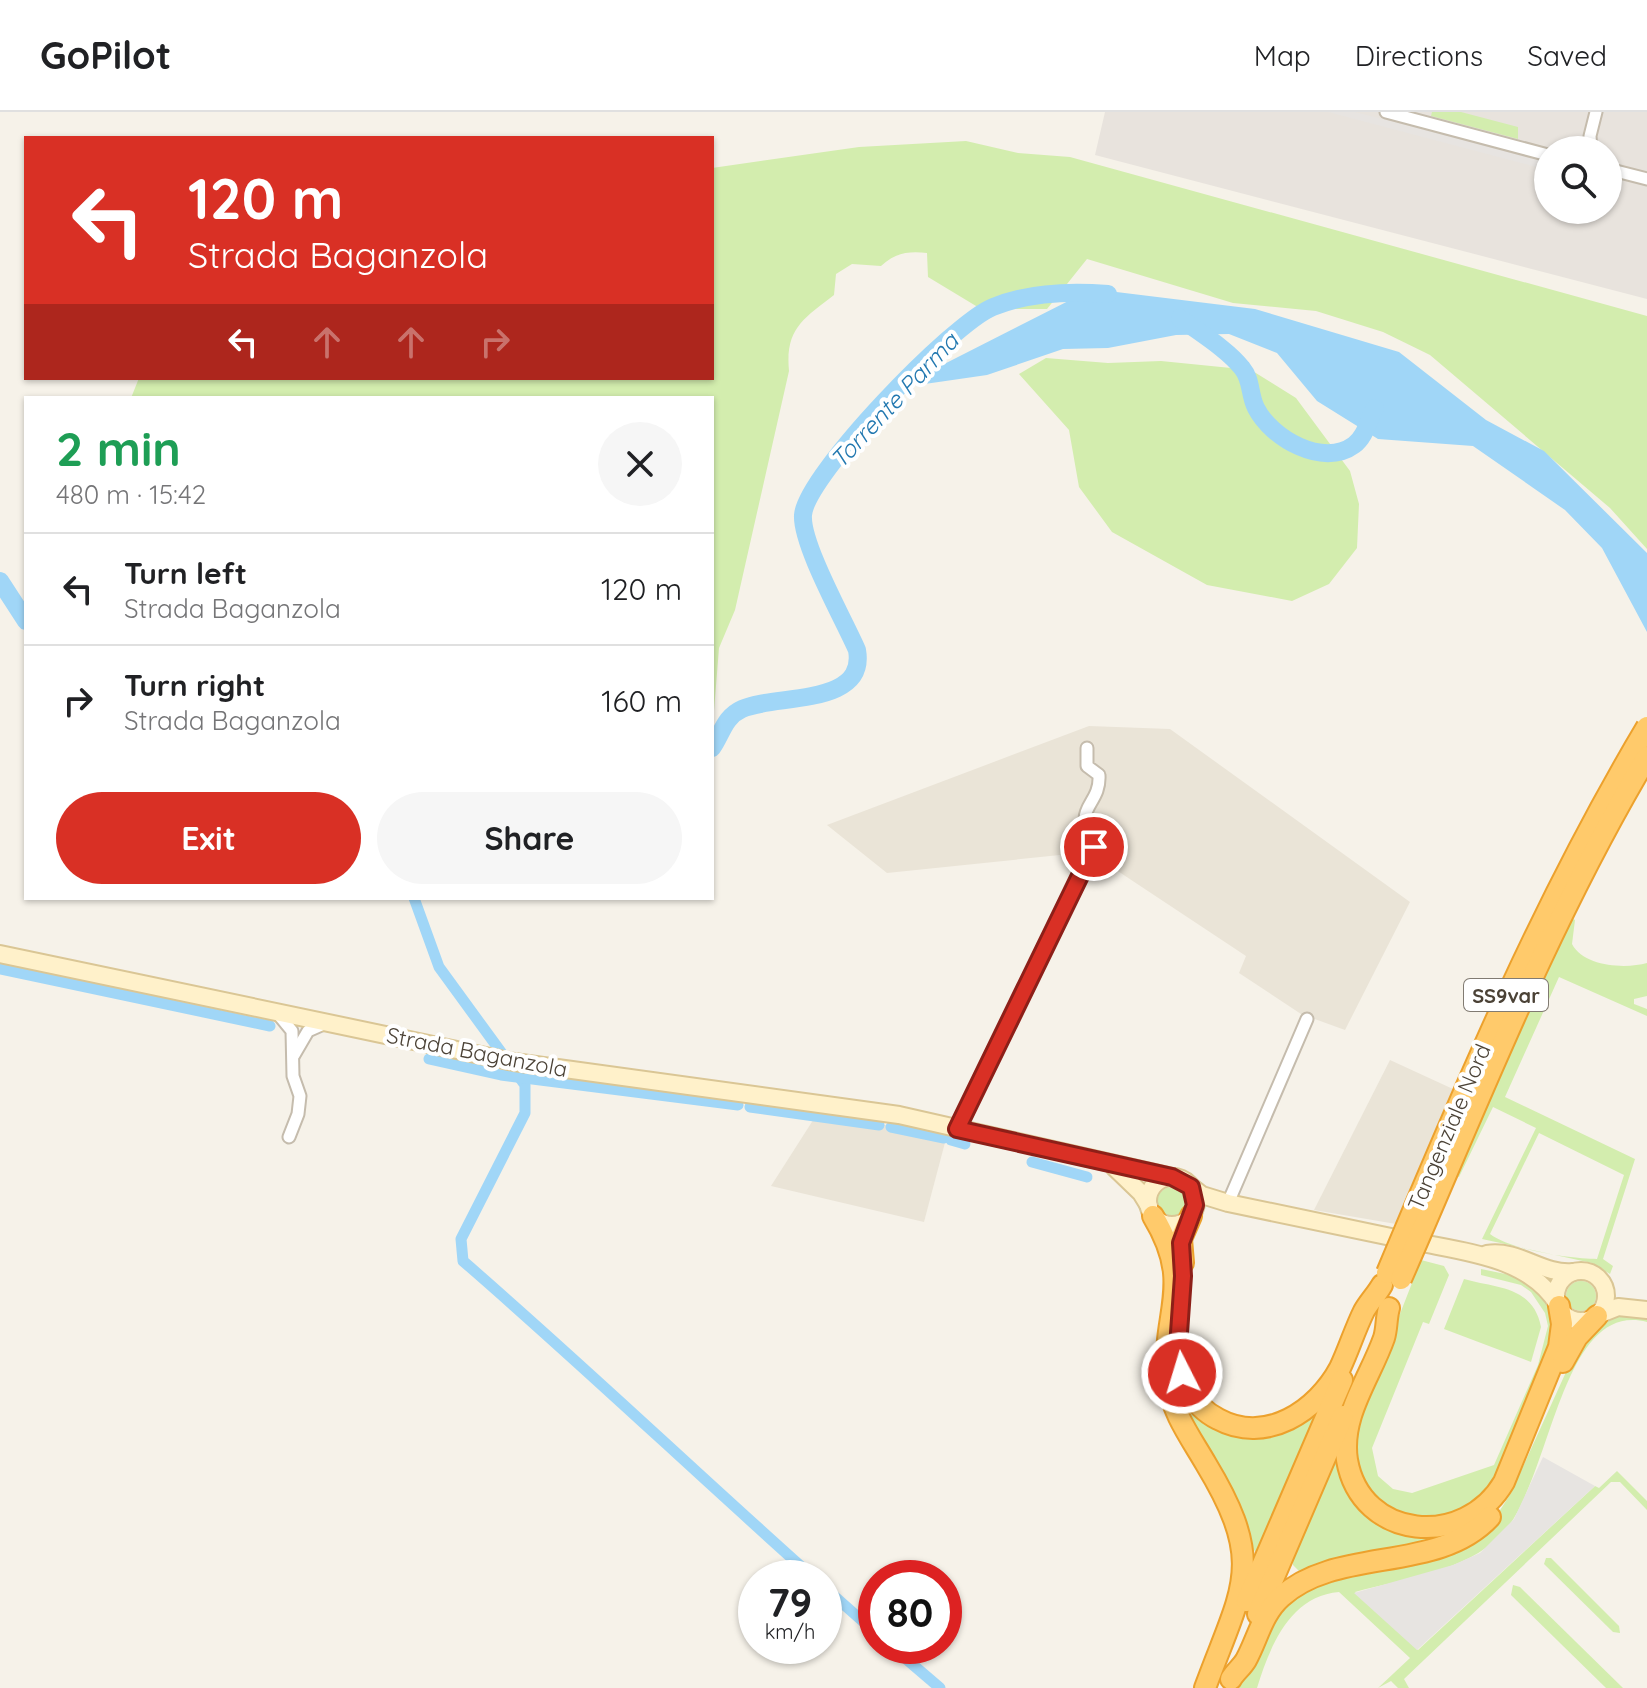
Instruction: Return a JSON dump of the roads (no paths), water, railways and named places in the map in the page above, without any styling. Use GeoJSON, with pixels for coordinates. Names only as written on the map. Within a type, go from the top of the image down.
{"type":"FeatureCollection","features":[{"type":"Feature","properties":{"kind":"highway","name":"Tangenziale Nord"},"geometry":{"type":"LineString","coordinates":[[1390,1279],[1519,967],[1582,842],[1647,727]]}},
{"type":"Feature","properties":{"kind":"highway","name":"SS9var"},"geometry":{"type":"LineString","coordinates":[[1208,1688],[1390,1279],[1528,986],[1595,849],[1647,757]]}},
{"type":"Feature","properties":{"kind":"highway"},"geometry":{"type":"LineString","coordinates":[[1151,1212],[1169,1243],[1176,1272],[1168,1359],[1172,1399],[1183,1426],[1229,1504],[1243,1549],[1244,1578],[1238,1606],[1208,1688]]}},
{"type":"Feature","properties":{"kind":"highway"},"geometry":{"type":"LineString","coordinates":[[1191,1216],[1181,1243],[1180,1365],[1188,1390],[1198,1403],[1226,1423],[1252,1429],[1270,1427],[1308,1407],[1335,1377],[1364,1312],[1390,1279]]}},
{"type":"Feature","properties":{"kind":"highway","name":"SS9var"},"geometry":{"type":"LineString","coordinates":[[1229,1684],[1389,1308],[1390,1279]]}},
{"type":"Feature","properties":{"kind":"highway"},"geometry":{"type":"LineString","coordinates":[[1389,1308],[1383,1340],[1348,1426],[1347,1459],[1357,1487],[1378,1510],[1405,1524],[1432,1528],[1471,1517],[1490,1502],[1504,1482],[1559,1347],[1562,1324],[1559,1306]]}},
{"type":"Feature","properties":{"kind":"highway"},"geometry":{"type":"LineString","coordinates":[[1229,1684],[1246,1660],[1272,1607],[1298,1584],[1448,1543],[1481,1526],[1510,1487],[1569,1349],[1597,1316]]}},
{"type":"Feature","properties":{"kind":"main road","name":"Strada Baganzola"},"geometry":{"type":"LineString","coordinates":[[0,954],[511,1061],[882,1112],[1183,1181],[1202,1195],[1228,1203],[1391,1237]]}},
{"type":"Feature","properties":{"kind":"main road"},"geometry":{"type":"LineString","coordinates":[[1113,1166],[1141,1193],[1151,1212],[1169,1225],[1228,1203]]}},
{"type":"Feature","properties":{"kind":"main road"},"geometry":{"type":"LineString","coordinates":[[1151,1212],[1153,1187],[1166,1178],[1183,1181],[1196,1201],[1191,1216]]}},
{"type":"Feature","properties":{"kind":"main road"},"geometry":{"type":"LineString","coordinates":[[1427,1244],[1477,1254],[1515,1255],[1556,1272],[1589,1272],[1616,1294],[1647,1300]]}},
{"type":"Feature","properties":{"kind":"main road"},"geometry":{"type":"LineString","coordinates":[[1477,1254],[1530,1275],[1547,1288],[1566,1316],[1577,1321],[1618,1307],[1647,1310]]}},
{"type":"Feature","properties":{"kind":"main road"},"geometry":{"type":"LineString","coordinates":[[1559,1306],[1559,1286],[1573,1272]]}},
{"type":"Feature","properties":{"kind":"main road"},"geometry":{"type":"LineString","coordinates":[[1597,1316],[1606,1302],[1602,1282]]}},
{"type":"Feature","properties":{"kind":"street"},"geometry":{"type":"LineString","coordinates":[[1386,112],[1534,151]]}},
{"type":"Feature","properties":{"kind":"street"},"geometry":{"type":"LineString","coordinates":[[1590,136],[1596,112]]}},
{"type":"Feature","properties":{"kind":"street"},"geometry":{"type":"LineString","coordinates":[[1622,172],[1647,179]]}},
{"type":"Feature","properties":{"kind":"street"},"geometry":{"type":"LineString","coordinates":[[957,1129],[1096,842],[1085,825],[1084,812],[1100,786],[1099,775],[1087,766],[1087,748]]}},
{"type":"Feature","properties":{"kind":"street"},"geometry":{"type":"LineString","coordinates":[[273,1011],[288,1023],[296,1041]]}},
{"type":"Feature","properties":{"kind":"street"},"geometry":{"type":"LineString","coordinates":[[289,1137],[298,1114],[300,1096],[294,1081],[293,1059],[296,1041],[304,1028],[302,1017]]}},
{"type":"Feature","properties":{"kind":"street"},"geometry":{"type":"LineString","coordinates":[[1228,1203],[1307,1019]]}},
{"type":"Feature","properties":{"kind":"street"},"geometry":{"type":"LineString","coordinates":[[296,1041],[311,1029],[329,1022]]}},
{"type":"Feature","properties":{"kind":"water"},"geometry":{"type":"Polygon","coordinates":[[[1092,289],[1255,309],[1399,352],[1486,420],[1544,451],[1647,553],[1647,632],[1602,548],[1565,510],[1473,446],[1378,439],[1317,401],[1277,353],[1229,334],[1176,335],[1108,348],[1063,349],[987,375],[897,388],[1092,289]]]}},
{"type":"Feature","properties":{"kind":"waterway","name":"Torrente Parma"},"geometry":{"type":"LineString","coordinates":[[714,744],[736,712],[757,704],[833,690],[848,681],[856,668],[857,650],[816,563],[804,528],[803,515],[810,495],[854,436],[916,369],[973,319],[993,307],[1049,294],[1108,294]]}},
{"type":"Feature","properties":{"kind":"waterway","name":"Torrente Parma"},"geometry":{"type":"LineString","coordinates":[[1180,318],[1236,361],[1245,373],[1254,403],[1263,419],[1273,430],[1299,446],[1328,453],[1342,451],[1358,441],[1375,408]]}},
{"type":"Feature","properties":{"kind":"waterway","name":"Torrente Parma"},"geometry":{"type":"LineString","coordinates":[[0,581],[24,618]]}},
{"type":"Feature","properties":{"kind":"waterway"},"geometry":{"type":"LineString","coordinates":[[415,900],[439,967],[525,1085],[525,1113],[461,1239],[463,1261],[794,1560]]}},
{"type":"Feature","properties":{"kind":"waterway"},"geometry":{"type":"LineString","coordinates":[[0,969],[270,1026]]}},
{"type":"Feature","properties":{"kind":"waterway"},"geometry":{"type":"LineString","coordinates":[[429,1059],[501,1075],[738,1105]]}},
{"type":"Feature","properties":{"kind":"waterway"},"geometry":{"type":"LineString","coordinates":[[750,1107],[879,1125]]}},
{"type":"Feature","properties":{"kind":"waterway"},"geometry":{"type":"LineString","coordinates":[[891,1127],[944,1138]]}},
{"type":"Feature","properties":{"kind":"waterway"},"geometry":{"type":"LineString","coordinates":[[951,1140],[965,1144]]}},
{"type":"Feature","properties":{"kind":"waterway"},"geometry":{"type":"LineString","coordinates":[[1032,1162],[1087,1177]]}},
{"type":"Feature","properties":{"kind":"waterway"},"geometry":{"type":"LineString","coordinates":[[842,1603],[858,1617]]}},
{"type":"Feature","properties":{"kind":"waterway"},"geometry":{"type":"LineString","coordinates":[[912,1664],[940,1688]]}}]}
